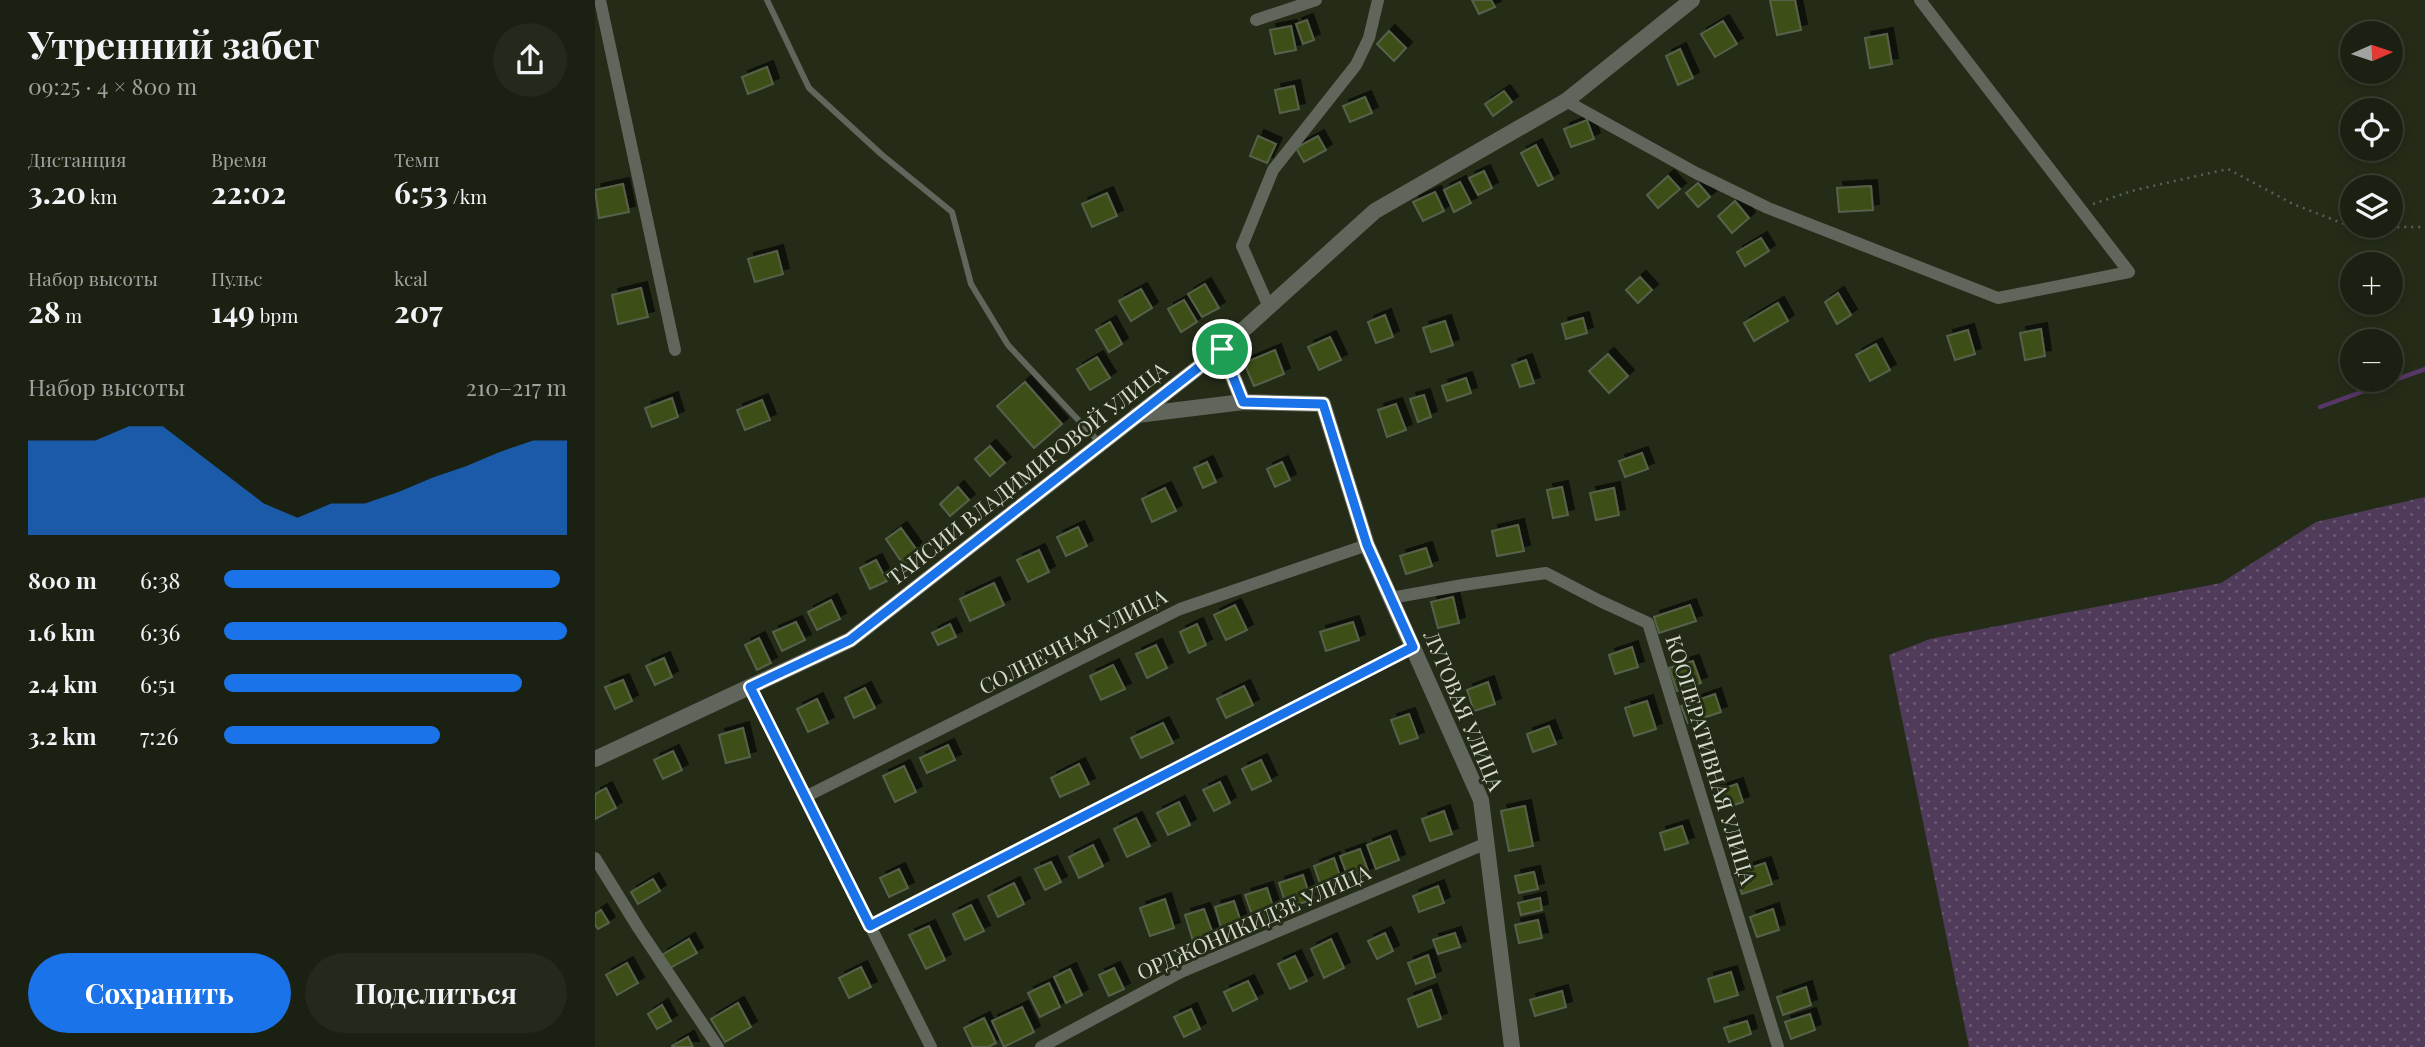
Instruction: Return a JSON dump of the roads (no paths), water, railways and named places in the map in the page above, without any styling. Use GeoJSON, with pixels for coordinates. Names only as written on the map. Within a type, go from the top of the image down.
{"type":"FeatureCollection","features":[{"type":"Feature","properties":{"kind":"street"},"geometry":{"type":"LineString","coordinates":[[600,0],[675,350]]}},
{"type":"Feature","properties":{"kind":"street"},"geometry":{"type":"LineString","coordinates":[[1256,20],[1316,0]]}},
{"type":"Feature","properties":{"kind":"street"},"geometry":{"type":"LineString","coordinates":[[1269,307],[1242,246],[1273,170],[1356,65],[1369,38],[1378,0]]}},
{"type":"Feature","properties":{"kind":"street","name":"ТАИСИИ ВЛАДИМИРОВОЙ УЛИЦА"},"geometry":{"type":"LineString","coordinates":[[595,760],[850,640],[1222,349],[1375,212],[1566,101],[1692,0]]}},
{"type":"Feature","properties":{"kind":"street"},"geometry":{"type":"LineString","coordinates":[[1566,101],[1696,173],[1768,208],[1999,298],[2129,272],[1920,0]]}},
{"type":"Feature","properties":{"kind":"street"},"geometry":{"type":"LineString","coordinates":[[1137,415],[1243,402],[1222,349]]}},
{"type":"Feature","properties":{"kind":"street","name":"ЛУГОВАЯ УЛИЦА"},"geometry":{"type":"LineString","coordinates":[[1243,402],[1323,404],[1367,545],[1481,800],[1512,1047]]}},
{"type":"Feature","properties":{"kind":"street","name":"СОЛНЕЧНАЯ УЛИЦА"},"geometry":{"type":"LineString","coordinates":[[805,797],[1180,609],[1367,545]]}},
{"type":"Feature","properties":{"kind":"street","name":"КООПЕРАТИВНАЯ УЛИЦА"},"geometry":{"type":"LineString","coordinates":[[1391,598],[1546,573],[1648,622],[1778,1047]]}},
{"type":"Feature","properties":{"kind":"street"},"geometry":{"type":"LineString","coordinates":[[870,926],[1413,647]]}},
{"type":"Feature","properties":{"kind":"street"},"geometry":{"type":"LineString","coordinates":[[750,687],[932,1047]]}},
{"type":"Feature","properties":{"kind":"street","name":"ОРДЖОНИКИДЗЕ УЛИЦА"},"geometry":{"type":"LineString","coordinates":[[1041,1047],[1181,972],[1487,843]]}},
{"type":"Feature","properties":{"kind":"street"},"geometry":{"type":"LineString","coordinates":[[595,858],[718,1047]]}},
{"type":"Feature","properties":{"kind":"lane"},"geometry":{"type":"LineString","coordinates":[[767,0],[809,89],[881,154],[952,212],[971,284],[1008,345],[1101,443]]}},
{"type":"Feature","properties":{"kind":"waterway"},"geometry":{"type":"LineString","coordinates":[[2320,407],[2425,369]]}}]}
